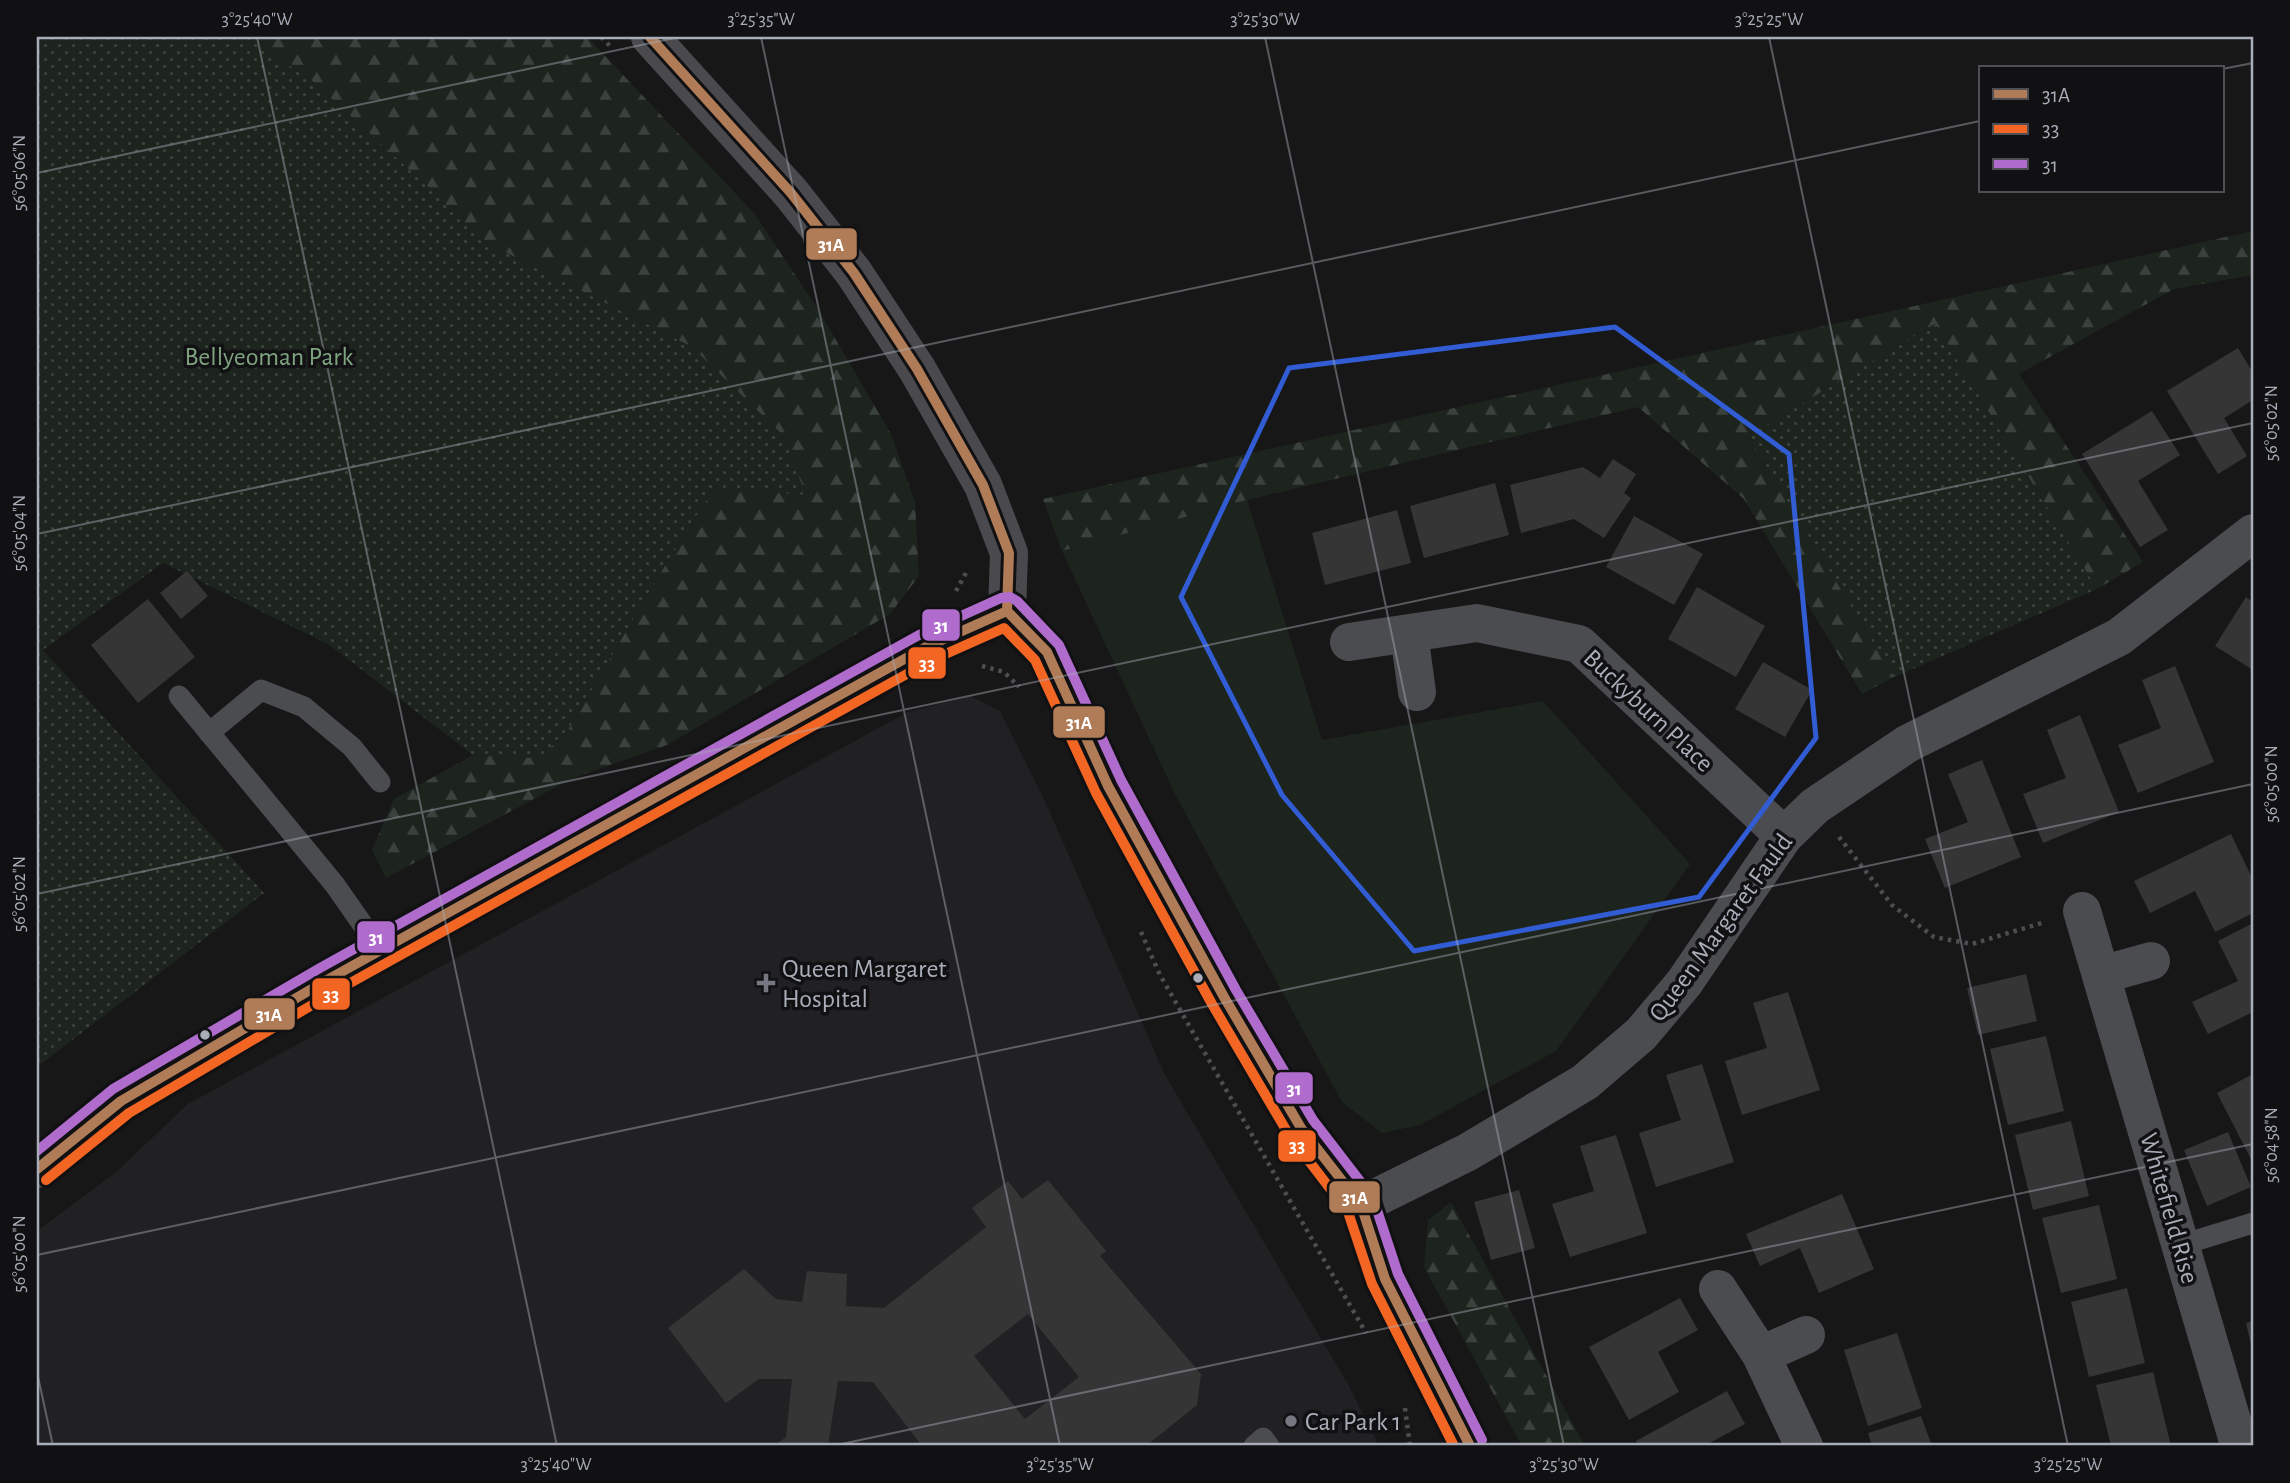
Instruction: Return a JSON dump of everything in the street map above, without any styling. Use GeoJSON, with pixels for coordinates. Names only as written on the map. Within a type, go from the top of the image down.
{"type":"FeatureCollection","features":[{"type":"Feature","properties":{"kind":"main road"},"geometry":{"type":"LineString","coordinates":[[635,47],[791,193],[854,274],[917,369],[983,485],[1009,553],[1007,611],[1047,652],[1108,786],[1224,997],[1301,1128],[1361,1205],[1385,1279],[1470,1446]]}},
{"type":"Feature","properties":{"kind":"main road"},"geometry":{"type":"LineString","coordinates":[[37,1169],[121,1101],[381,951],[926,647],[1007,611]]}},
{"type":"Feature","properties":{"kind":"street","name":"Queen Margaret Fauld"},"geometry":{"type":"LineString","coordinates":[[1361,1205],[1468,1152],[1585,1082],[1641,1034],[1684,983],[1784,836],[1815,806],[1908,744],[2119,637],[2253,533]]}},
{"type":"Feature","properties":{"kind":"street","name":"Buckyburn Place"},"geometry":{"type":"LineString","coordinates":[[1349,642],[1477,623],[1579,644],[1784,836]]}},
{"type":"Feature","properties":{"kind":"street"},"geometry":{"type":"LineString","coordinates":[[1409,634],[1416,692]]}},
{"type":"Feature","properties":{"kind":"street","name":"Whitefield Rise"},"geometry":{"type":"LineString","coordinates":[[2082,911],[2240,1443]]}},
{"type":"Feature","properties":{"kind":"street"},"geometry":{"type":"LineString","coordinates":[[2101,975],[2151,961]]}},
{"type":"Feature","properties":{"kind":"street"},"geometry":{"type":"LineString","coordinates":[[1718,1290],[1761,1355],[1804,1446]]}},
{"type":"Feature","properties":{"kind":"street"},"geometry":{"type":"LineString","coordinates":[[1761,1355],[1805,1335]]}},
{"type":"Feature","properties":{"kind":"lane"},"geometry":{"type":"LineString","coordinates":[[209,733],[261,690],[303,707],[352,747],[380,782]]}},
{"type":"Feature","properties":{"kind":"lane"},"geometry":{"type":"LineString","coordinates":[[178,696],[335,885],[381,951]]}},
{"type":"Feature","properties":{"kind":"lane"},"geometry":{"type":"LineString","coordinates":[[2180,1245],[2253,1223]]}},
{"type":"Feature","properties":{"kind":"lane"},"geometry":{"type":"LineString","coordinates":[[1254,1446],[1263,1438],[1269,1446]]}},
{"type":"Feature","properties":{"kind":"path"},"geometry":{"type":"LineString","coordinates":[[601,37],[635,47]]}},
{"type":"Feature","properties":{"kind":"path"},"geometry":{"type":"LineString","coordinates":[[951,600],[967,572],[968,560]]}},
{"type":"Feature","properties":{"kind":"path"},"geometry":{"type":"LineString","coordinates":[[1815,806],[1892,905],[1934,937],[1972,944],[2082,911]]}},
{"type":"Feature","properties":{"kind":"highlighted area"},"geometry":{"type":"Polygon","coordinates":[[[1615,327],[1789,454],[1816,738],[1699,897],[1414,951],[1282,795],[1181,597],[1289,368],[1615,327]]]}},
{"type":"Feature","properties":{"kind":"shaded area","name":"Queen Margaret Hospital"},"geometry":{"type":"Polygon","coordinates":[[[971,696],[1000,711],[1045,801],[1165,1075],[1349,1386],[1379,1446],[37,1446],[37,1231],[115,1173],[188,1104],[908,712],[971,696]]]}},
{"type":"Feature","properties":{"kind":"green space","name":"Bellyeoman Park"},"geometry":{"type":"Polygon","coordinates":[[[37,37],[247,37],[312,81],[425,184],[479,239],[692,347],[783,435],[806,495],[714,488],[656,580],[568,730],[539,758],[473,755],[328,644],[163,563],[43,650],[264,893],[37,1067],[37,37]]]}},
{"type":"Feature","properties":{"kind":"green space"},"geometry":{"type":"Polygon","coordinates":[[[247,37],[587,37],[754,213],[819,311],[891,434],[915,502],[919,576],[890,614],[667,745],[571,779],[386,878],[372,850],[394,799],[473,755],[539,758],[568,730],[656,580],[714,488],[805,495],[692,347],[479,239],[425,184],[312,81],[247,37]]]}},
{"type":"Feature","properties":{"kind":"green space"},"geometry":{"type":"Polygon","coordinates":[[[2253,231],[2253,275],[2174,289],[2019,374],[2143,562],[2097,589],[1935,324],[1748,436],[1894,677],[1862,694],[1744,499],[1638,407],[1247,500],[1062,551],[1043,499],[2253,231]]]}},
{"type":"Feature","properties":{"kind":"green space"},"geometry":{"type":"Polygon","coordinates":[[[1935,324],[2097,589],[1894,677],[1748,436],[1935,324]]]}},
{"type":"Feature","properties":{"kind":"green space"},"geometry":{"type":"Polygon","coordinates":[[[1247,500],[1322,740],[1543,701],[1690,864],[1556,1051],[1420,1125],[1382,1133],[1342,1102],[1175,794],[1062,551],[1247,500]]]}},
{"type":"Feature","properties":{"kind":"green space"},"geometry":{"type":"Polygon","coordinates":[[[1451,1202],[1585,1446],[1522,1446],[1424,1267],[1428,1220],[1451,1202]]]}},
{"type":"Feature","properties":{"kind":"building"},"geometry":{"type":"Polygon","coordinates":[[[2238,348],[2253,373],[2253,400],[2224,418],[2247,456],[2218,474],[2167,391],[2238,348]]]}},
{"type":"Feature","properties":{"kind":"building"},"geometry":{"type":"Polygon","coordinates":[[[2152,411],[2180,455],[2138,481],[2168,530],[2140,547],[2082,454],[2152,411]]]}},
{"type":"Feature","properties":{"kind":"building"},"geometry":{"type":"Polygon","coordinates":[[[1613,459],[1636,474],[1624,493],[1631,498],[1604,538],[1574,519],[1521,533],[1510,485],[1583,467],[1600,478],[1613,459]]]}},
{"type":"Feature","properties":{"kind":"building"},"geometry":{"type":"Polygon","coordinates":[[[1495,483],[1509,535],[1424,558],[1410,506],[1495,483]]]}},
{"type":"Feature","properties":{"kind":"building"},"geometry":{"type":"Polygon","coordinates":[[[1397,510],[1411,563],[1325,585],[1312,533],[1397,510]]]}},
{"type":"Feature","properties":{"kind":"building"},"geometry":{"type":"Polygon","coordinates":[[[1634,516],[1703,554],[1674,605],[1606,567],[1634,516]]]}},
{"type":"Feature","properties":{"kind":"building"},"geometry":{"type":"Polygon","coordinates":[[[187,571],[208,596],[181,619],[160,593],[187,571]]]}},
{"type":"Feature","properties":{"kind":"building"},"geometry":{"type":"Polygon","coordinates":[[[1697,587],[1765,626],[1736,677],[1668,639],[1697,587]]]}},
{"type":"Feature","properties":{"kind":"building"},"geometry":{"type":"Polygon","coordinates":[[[2246,597],[2253,602],[2253,670],[2215,646],[2246,597]]]}},
{"type":"Feature","properties":{"kind":"building"},"geometry":{"type":"Polygon","coordinates":[[[148,599],[195,657],[138,703],[91,645],[148,599]]]}},
{"type":"Feature","properties":{"kind":"building"},"geometry":{"type":"Polygon","coordinates":[[[1763,662],[1812,690],[1785,737],[1735,709],[1763,662]]]}},
{"type":"Feature","properties":{"kind":"building"},"geometry":{"type":"Polygon","coordinates":[[[2175,666],[2214,762],[2138,793],[2118,745],[2161,728],[2142,680],[2175,666]]]}},
{"type":"Feature","properties":{"kind":"building"},"geometry":{"type":"Polygon","coordinates":[[[2080,715],[2119,812],[2043,843],[2023,794],[2066,778],[2047,730],[2080,715]]]}},
{"type":"Feature","properties":{"kind":"building"},"geometry":{"type":"Polygon","coordinates":[[[1982,760],[2021,857],[1945,888],[1925,839],[1968,822],[1948,774],[1982,760]]]}},
{"type":"Feature","properties":{"kind":"building"},"geometry":{"type":"Polygon","coordinates":[[[2231,834],[2253,880],[2253,913],[2215,932],[2195,891],[2150,913],[2134,881],[2231,834]]]}},
{"type":"Feature","properties":{"kind":"building"},"geometry":{"type":"Polygon","coordinates":[[[2253,923],[2253,1012],[2208,1034],[2192,1002],[2238,981],[2218,941],[2253,923]]]}},
{"type":"Feature","properties":{"kind":"building"},"geometry":{"type":"Polygon","coordinates":[[[2026,974],[2037,1021],[1978,1035],[1967,988],[2026,974]]]}},
{"type":"Feature","properties":{"kind":"building"},"geometry":{"type":"Polygon","coordinates":[[[1788,992],[1820,1090],[1742,1115],[1725,1061],[1767,1048],[1753,1003],[1788,992]]]}},
{"type":"Feature","properties":{"kind":"building"},"geometry":{"type":"Polygon","coordinates":[[[2046,1036],[2064,1111],[2008,1125],[1990,1049],[2046,1036]]]}},
{"type":"Feature","properties":{"kind":"building"},"geometry":{"type":"Polygon","coordinates":[[[1702,1064],[1734,1162],[1656,1187],[1639,1133],[1681,1120],[1666,1075],[1702,1064]]]}},
{"type":"Feature","properties":{"kind":"building"},"geometry":{"type":"Polygon","coordinates":[[[2253,1074],[2253,1163],[2217,1093],[2253,1074]]]}},
{"type":"Feature","properties":{"kind":"building"},"geometry":{"type":"Polygon","coordinates":[[[2071,1121],[2089,1196],[2033,1210],[2015,1135],[2071,1121]]]}},
{"type":"Feature","properties":{"kind":"building"},"geometry":{"type":"Polygon","coordinates":[[[2228,1132],[2251,1187],[2207,1206],[2184,1150],[2228,1132]]]}},
{"type":"Feature","properties":{"kind":"building"},"geometry":{"type":"Polygon","coordinates":[[[1616,1135],[1647,1233],[1570,1257],[1552,1204],[1594,1191],[1580,1146],[1616,1135]]]}},
{"type":"Feature","properties":{"kind":"building"},"geometry":{"type":"Polygon","coordinates":[[[1048,1180],[1106,1251],[1100,1256],[1201,1374],[1197,1405],[1146,1446],[922,1446],[873,1382],[838,1381],[828,1446],[774,1446],[786,1437],[792,1379],[759,1379],[726,1403],[668,1328],[744,1269],[776,1299],[802,1302],[807,1271],[847,1274],[846,1306],[884,1308],[986,1227],[972,1208],[1008,1181],[1022,1199],[1048,1180]],[[1028,1314],[974,1356],[1025,1419],[1079,1377],[1028,1314]]]}},
{"type":"Feature","properties":{"kind":"building"},"geometry":{"type":"Polygon","coordinates":[[[1519,1190],[1535,1248],[1491,1260],[1474,1202],[1519,1190]]]}},
{"type":"Feature","properties":{"kind":"building"},"geometry":{"type":"Polygon","coordinates":[[[1842,1194],[1874,1269],[1819,1293],[1800,1248],[1760,1266],[1746,1234],[1842,1194]]]}},
{"type":"Feature","properties":{"kind":"building"},"geometry":{"type":"Polygon","coordinates":[[[2099,1205],[2117,1279],[2061,1293],[2042,1218],[2099,1205]]]}},
{"type":"Feature","properties":{"kind":"building"},"geometry":{"type":"Polygon","coordinates":[[[2127,1288],[2145,1363],[2089,1377],[2071,1302],[2127,1288]]]}},
{"type":"Feature","properties":{"kind":"building"},"geometry":{"type":"Polygon","coordinates":[[[1680,1298],[1698,1330],[1658,1352],[1679,1392],[1629,1420],[1589,1347],[1680,1298]]]}},
{"type":"Feature","properties":{"kind":"building"},"geometry":{"type":"Polygon","coordinates":[[[2253,1321],[2253,1349],[2252,1349],[2246,1323],[2253,1321]]]}},
{"type":"Feature","properties":{"kind":"building"},"geometry":{"type":"Polygon","coordinates":[[[1897,1333],[1922,1408],[1868,1426],[1844,1350],[1897,1333]]]}},
{"type":"Feature","properties":{"kind":"building"},"geometry":{"type":"Polygon","coordinates":[[[2153,1372],[2171,1446],[2111,1446],[2096,1385],[2153,1372]]]}},
{"type":"Feature","properties":{"kind":"building"},"geometry":{"type":"Polygon","coordinates":[[[1727,1391],[1745,1424],[1704,1446],[1639,1446],[1636,1441],[1727,1391]]]}},
{"type":"Feature","properties":{"kind":"building"},"geometry":{"type":"Polygon","coordinates":[[[1921,1416],[1932,1446],[1872,1446],[1868,1433],[1921,1416]]]}},
{"type":"Feature","properties":{"kind":"transit line","name":"31A"},"geometry":{"type":"LineString","coordinates":[[650,37],[791,193],[854,273],[917,369],[983,485],[1009,553],[1007,611],[1047,652],[1108,786],[1224,997],[1301,1128],[1361,1205],[1385,1279],[1470,1446]]}},
{"type":"Feature","properties":{"kind":"transit line","name":"31"},"geometry":{"type":"LineString","coordinates":[[37,1151],[113,1089],[320,968],[919,635],[1001,598],[1010,597],[1059,645],[1121,780],[1236,990],[1313,1120],[1373,1198],[1398,1274],[1482,1440]]}},
{"type":"Feature","properties":{"kind":"transit line","name":"31A"},"geometry":{"type":"LineString","coordinates":[[37,1169],[121,1101],[327,980],[926,647],[1007,611]]}},
{"type":"Feature","properties":{"kind":"transit line","name":"33"},"geometry":{"type":"LineString","coordinates":[[46,1180],[129,1113],[334,992],[932,660],[1004,628],[1035,660],[1096,793],[1212,1004],[1289,1135],[1348,1212],[1372,1284],[1454,1446]]}},
{"type":"Feature","properties":{"kind":"place","name":"Queen Margaret Hospital"},"geometry":{"type":"Point","coordinates":[766,983]}},
{"type":"Feature","properties":{"kind":"place","name":"Car Park 1"},"geometry":{"type":"Point","coordinates":[1291,1421]}}]}
